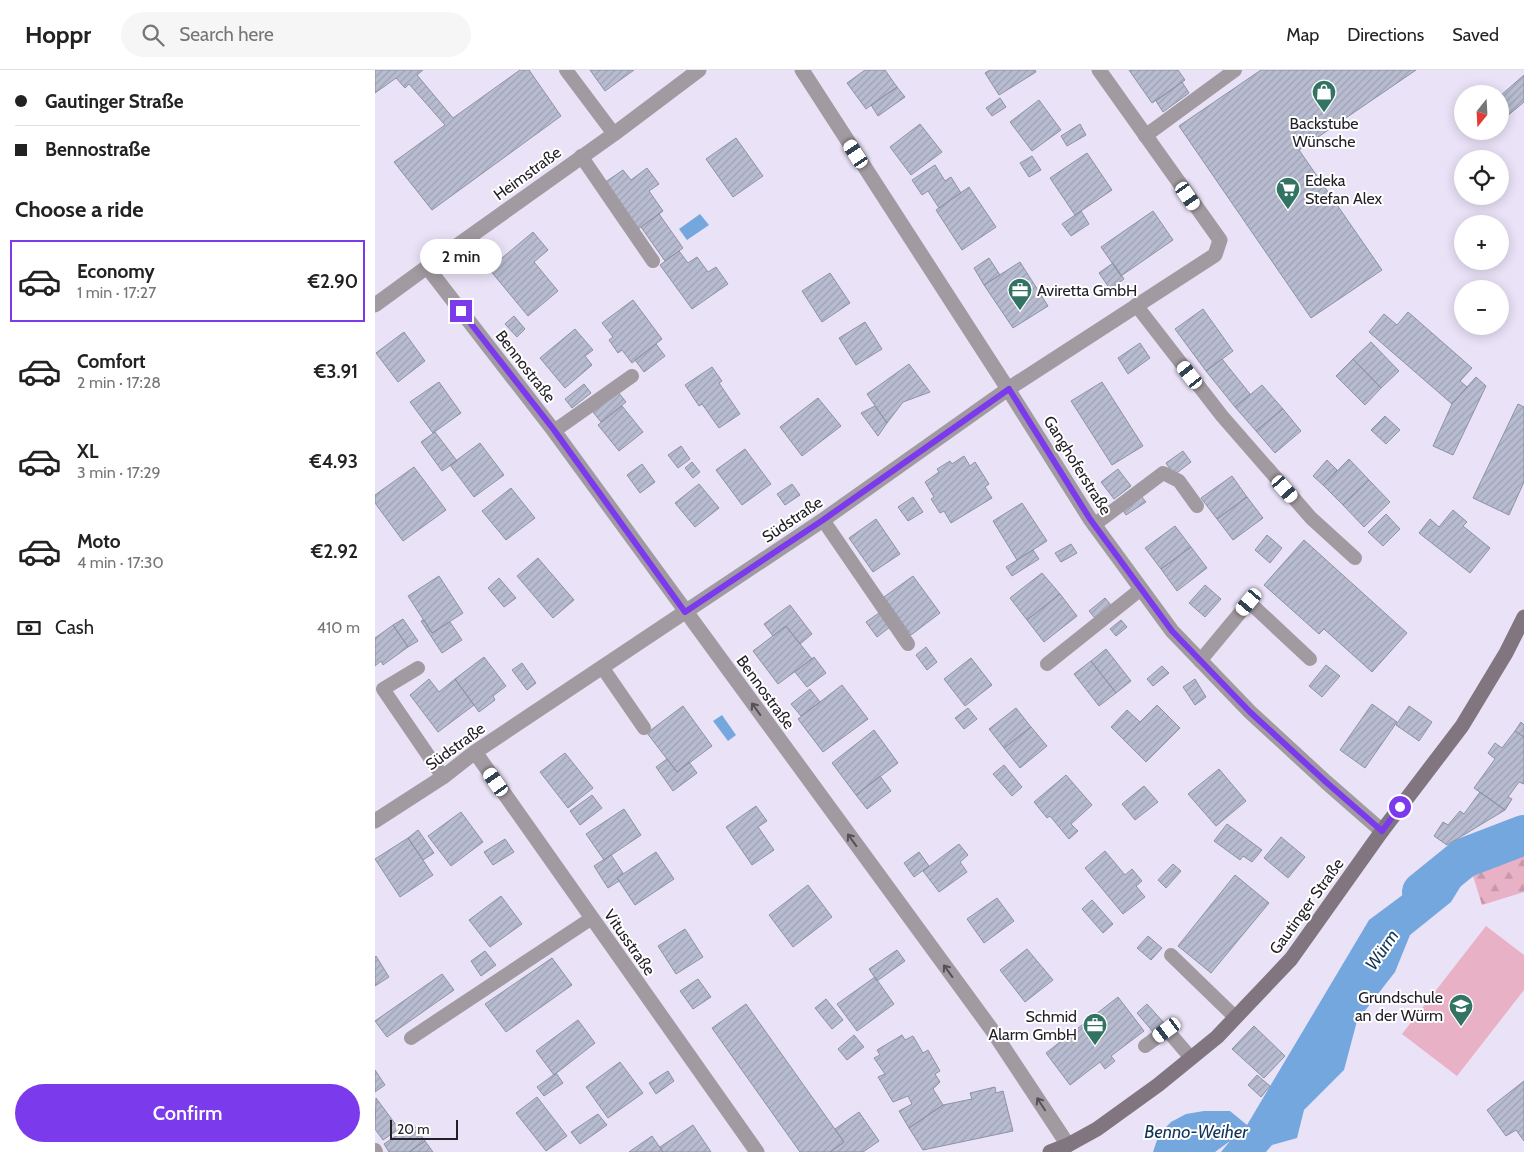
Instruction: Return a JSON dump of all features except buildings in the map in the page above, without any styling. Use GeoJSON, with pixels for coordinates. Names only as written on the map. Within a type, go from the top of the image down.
{"type":"FeatureCollection","features":[{"type":"Feature","properties":{"kind":"main road","name":"Gautinger Straße"},"geometry":{"type":"LineString","coordinates":[[1050,1152],[1068,1145],[1097,1129],[1158,1085],[1217,1037],[1291,959],[1382,831],[1462,726],[1506,653],[1524,617]]}},
{"type":"Feature","properties":{"kind":"street","name":"Heimstraße"},"geometry":{"type":"LineString","coordinates":[[375,305],[614,134],[699,70]]}},
{"type":"Feature","properties":{"kind":"street","name":"Ganghoferstraße"},"geometry":{"type":"LineString","coordinates":[[802,70],[1009,389],[1094,525],[1172,631],[1250,712],[1382,831]]}},
{"type":"Feature","properties":{"kind":"street"},"geometry":{"type":"LineString","coordinates":[[1099,70],[1145,136]]}},
{"type":"Feature","properties":{"kind":"street","name":"Südstraße"},"geometry":{"type":"LineString","coordinates":[[375,821],[443,777],[475,752],[823,520],[1009,389],[1215,255],[1220,240],[1145,136]]}},
{"type":"Feature","properties":{"kind":"street","name":"Bennostraße"},"geometry":{"type":"LineString","coordinates":[[427,267],[554,430],[685,612],[992,1030],[1068,1145]]}},
{"type":"Feature","properties":{"kind":"street","name":"Vitusstraße"},"geometry":{"type":"LineString","coordinates":[[475,752],[757,1152]]}},
{"type":"Feature","properties":{"kind":"lane"},"geometry":{"type":"LineString","coordinates":[[565,70],[614,134]]}},
{"type":"Feature","properties":{"kind":"lane"},"geometry":{"type":"LineString","coordinates":[[1145,136],[1235,70]]}},
{"type":"Feature","properties":{"kind":"lane"},"geometry":{"type":"LineString","coordinates":[[581,156],[653,260]]}},
{"type":"Feature","properties":{"kind":"lane"},"geometry":{"type":"LineString","coordinates":[[1135,306],[1222,416],[1304,511],[1355,558]]}},
{"type":"Feature","properties":{"kind":"lane"},"geometry":{"type":"LineString","coordinates":[[554,430],[632,376]]}},
{"type":"Feature","properties":{"kind":"lane"},"geometry":{"type":"LineString","coordinates":[[1094,525],[1163,473],[1179,481],[1197,506]]}},
{"type":"Feature","properties":{"kind":"lane"},"geometry":{"type":"LineString","coordinates":[[823,520],[908,644]]}},
{"type":"Feature","properties":{"kind":"lane"},"geometry":{"type":"LineString","coordinates":[[1047,664],[1141,589]]}},
{"type":"Feature","properties":{"kind":"lane"},"geometry":{"type":"LineString","coordinates":[[1200,661],[1249,602],[1310,659]]}},
{"type":"Feature","properties":{"kind":"lane"},"geometry":{"type":"LineString","coordinates":[[603,667],[644,728]]}},
{"type":"Feature","properties":{"kind":"lane"},"geometry":{"type":"LineString","coordinates":[[417,668],[383,689],[443,777]]}},
{"type":"Feature","properties":{"kind":"lane"},"geometry":{"type":"LineString","coordinates":[[411,1038],[592,918]]}},
{"type":"Feature","properties":{"kind":"lane"},"geometry":{"type":"LineString","coordinates":[[1171,955],[1235,1017]]}},
{"type":"Feature","properties":{"kind":"lane"},"geometry":{"type":"LineString","coordinates":[[1145,1046],[1167,1030],[1191,1058]]}},
{"type":"Feature","properties":{"kind":"green space"},"geometry":{"type":"Polygon","coordinates":[[[1524,823],[1524,892],[1482,905],[1473,876],[1468,849],[1524,823]]]}},
{"type":"Feature","properties":{"kind":"green space"},"geometry":{"type":"Polygon","coordinates":[[[1486,926],[1524,955],[1524,990],[1457,1076],[1402,1034],[1486,926]]]}},
{"type":"Feature","properties":{"kind":"water"},"geometry":{"type":"Polygon","coordinates":[[[700,214],[709,225],[687,240],[679,229],[700,214]]]}},
{"type":"Feature","properties":{"kind":"water"},"geometry":{"type":"Polygon","coordinates":[[[722,715],[736,735],[728,741],[713,721],[722,715]]]}},
{"type":"Feature","properties":{"kind":"water","name":"Benno-Weiher"},"geometry":{"type":"Polygon","coordinates":[[[1464,858],[1467,876],[1451,902],[1410,935],[1395,972],[1357,1021],[1344,1070],[1304,1110],[1297,1138],[1272,1145],[1266,1152],[1221,1152],[1230,1141],[1215,1152],[1153,1152],[1159,1134],[1171,1122],[1186,1114],[1204,1111],[1230,1111],[1247,1125],[1369,920],[1412,888],[1464,858]]]}},
{"type":"Feature","properties":{"kind":"waterway","name":"Würm"},"geometry":{"type":"LineString","coordinates":[[1422,892],[1464,858],[1524,835]]}},
{"type":"Feature","properties":{"kind":"place","name":"Backstube Wünsche"},"geometry":{"type":"Point","coordinates":[1324,113]}},
{"type":"Feature","properties":{"kind":"place","name":"Edeka Stefan Alex"},"geometry":{"type":"Point","coordinates":[1288,210]}},
{"type":"Feature","properties":{"kind":"place","name":"Aviretta GmbH"},"geometry":{"type":"Point","coordinates":[1020,311]}},
{"type":"Feature","properties":{"kind":"place","name":"Grundschule an der Würm"},"geometry":{"type":"Point","coordinates":[1461,1027]}},
{"type":"Feature","properties":{"kind":"place","name":"Schmid Alarm GmbH"},"geometry":{"type":"Point","coordinates":[1095,1046]}},
{"type":"Feature","properties":{"kind":"route"},"geometry":{"type":"LineString","coordinates":[[461,311],[554,430],[685,612],[823,520],[1009,389],[1094,525],[1172,631],[1200,661],[1250,712],[1382,831],[1400,807]]}}]}
